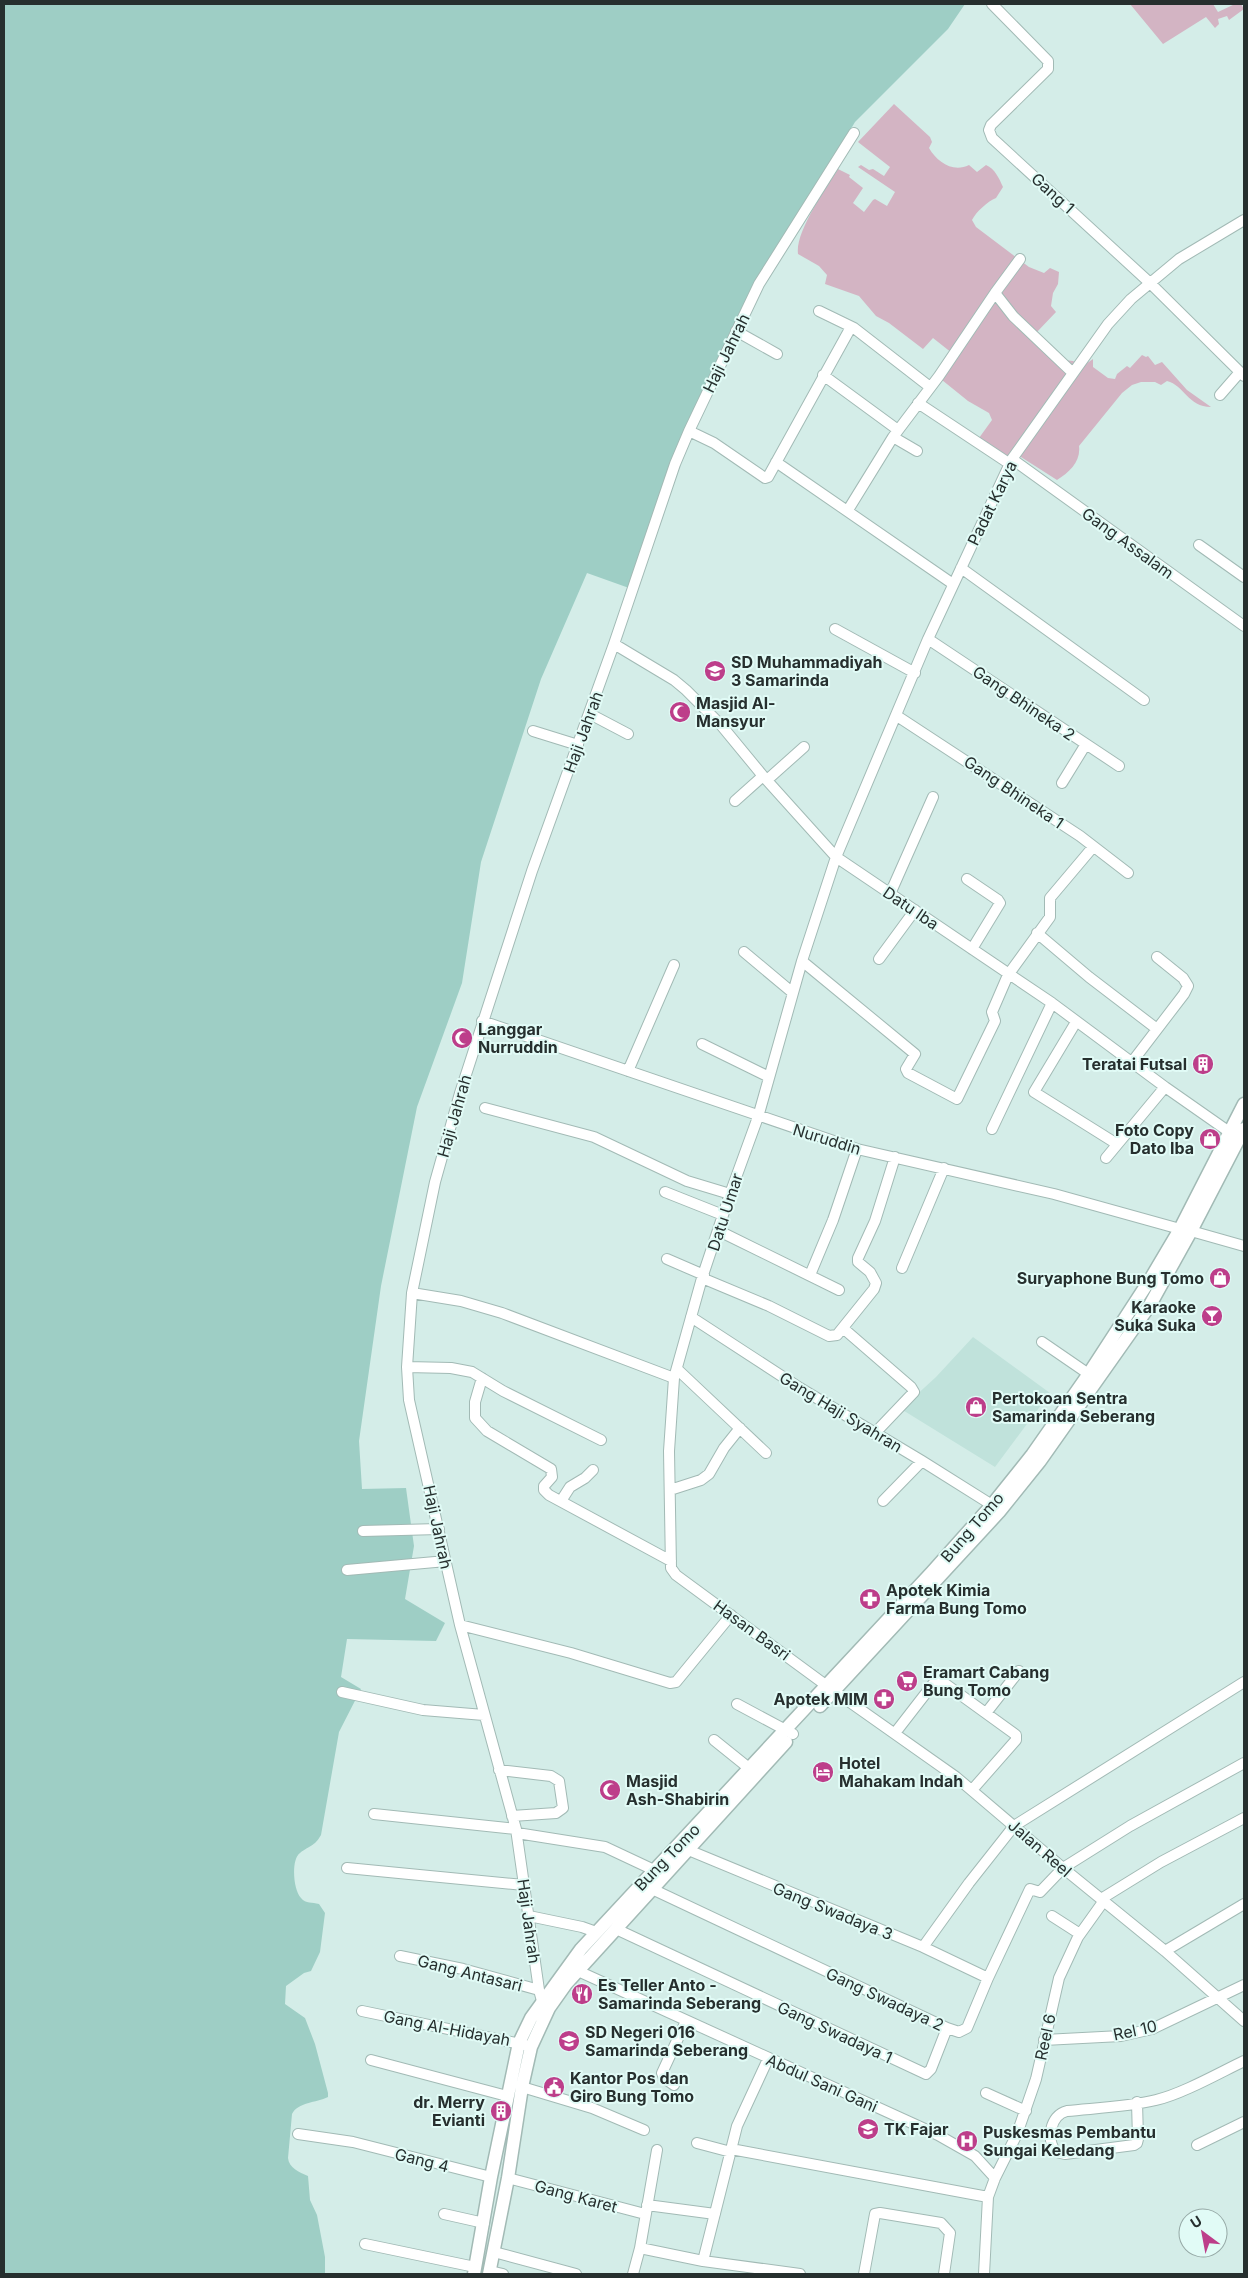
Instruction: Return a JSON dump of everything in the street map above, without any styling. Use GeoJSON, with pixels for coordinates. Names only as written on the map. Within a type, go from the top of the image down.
{"type":"FeatureCollection","features":[{"type":"Feature","properties":{"kind":"main road","name":"Bung Tomo"},"geometry":{"type":"LineString","coordinates":[[543,2000],[578,1971],[652,1889],[682,1848],[999,1512],[1093,1378],[1151,1278],[1185,1230],[1237,1133],[1244,1104]]}},
{"type":"Feature","properties":{"kind":"main road","name":"Bung Tomo"},"geometry":{"type":"LineString","coordinates":[[831,1689],[992,1505],[1036,1458]]}},
{"type":"Feature","properties":{"kind":"main road","name":"Bung Tomo"},"geometry":{"type":"LineString","coordinates":[[474,2271],[507,2096],[525,2045],[531,2018],[580,1949],[654,1870],[682,1848]]}},
{"type":"Feature","properties":{"kind":"main road","name":"Bung Tomo"},"geometry":{"type":"LineString","coordinates":[[490,2273],[522,2087],[525,2045]]}},
{"type":"Feature","properties":{"kind":"main road"},"geometry":{"type":"LineString","coordinates":[[491,2174],[508,2175]]}},
{"type":"Feature","properties":{"kind":"street","name":"Gang 1"},"geometry":{"type":"LineString","coordinates":[[992,4],[1048,61],[1049,65],[1048,69],[991,125],[990,134],[1150,283],[1242,374]]}},
{"type":"Feature","properties":{"kind":"street","name":"Haji Jahrah"},"geometry":{"type":"LineString","coordinates":[[543,2000],[516,1831],[460,1625],[410,1400],[407,1366],[412,1293],[435,1182],[482,1021],[532,871],[590,714],[675,464],[759,284],[854,133]]}},
{"type":"Feature","properties":{"kind":"street","name":"Padat Karya"},"geometry":{"type":"LineString","coordinates":[[836,857],[928,639],[1011,461],[1108,324],[1131,299],[1178,259],[1244,220]]}},
{"type":"Feature","properties":{"kind":"street"},"geometry":{"type":"LineString","coordinates":[[848,510],[895,433],[930,387],[1020,259]]}},
{"type":"Feature","properties":{"kind":"street"},"geometry":{"type":"LineString","coordinates":[[995,293],[1013,316],[1073,373]]}},
{"type":"Feature","properties":{"kind":"street"},"geometry":{"type":"LineString","coordinates":[[819,311],[851,326],[930,387]]}},
{"type":"Feature","properties":{"kind":"street"},"geometry":{"type":"LineString","coordinates":[[689,431],[714,443],[765,478],[776,462],[851,326]]}},
{"type":"Feature","properties":{"kind":"street"},"geometry":{"type":"LineString","coordinates":[[736,331],[777,354]]}},
{"type":"Feature","properties":{"kind":"street"},"geometry":{"type":"LineString","coordinates":[[1220,395],[1242,374]]}},
{"type":"Feature","properties":{"kind":"street"},"geometry":{"type":"LineString","coordinates":[[823,375],[916,451]]}},
{"type":"Feature","properties":{"kind":"street","name":"Gang Assalam"},"geometry":{"type":"LineString","coordinates":[[918,403],[1011,461],[1244,626]]}},
{"type":"Feature","properties":{"kind":"street"},"geometry":{"type":"LineString","coordinates":[[776,462],[953,584]]}},
{"type":"Feature","properties":{"kind":"street"},"geometry":{"type":"LineString","coordinates":[[1199,545],[1244,577]]}},
{"type":"Feature","properties":{"kind":"street"},"geometry":{"type":"LineString","coordinates":[[961,568],[1144,700]]}},
{"type":"Feature","properties":{"kind":"street"},"geometry":{"type":"LineString","coordinates":[[835,629],[915,673]]}},
{"type":"Feature","properties":{"kind":"street","name":"Gang Bhineka 2"},"geometry":{"type":"LineString","coordinates":[[928,639],[1119,766]]}},
{"type":"Feature","properties":{"kind":"street","name":"Datu Iba"},"geometry":{"type":"LineString","coordinates":[[614,644],[674,680],[686,690],[722,725],[765,778],[836,857],[1052,1003],[1164,1087],[1237,1133]]}},
{"type":"Feature","properties":{"kind":"street"},"geometry":{"type":"LineString","coordinates":[[590,714],[628,734]]}},
{"type":"Feature","properties":{"kind":"street","name":"Gang Bhineka 1"},"geometry":{"type":"LineString","coordinates":[[897,716],[1080,836],[1128,874]]}},
{"type":"Feature","properties":{"kind":"street"},"geometry":{"type":"LineString","coordinates":[[533,731],[578,745]]}},
{"type":"Feature","properties":{"kind":"street"},"geometry":{"type":"LineString","coordinates":[[1062,782],[1086,744]]}},
{"type":"Feature","properties":{"kind":"street"},"geometry":{"type":"LineString","coordinates":[[735,801],[804,748]]}},
{"type":"Feature","properties":{"kind":"street"},"geometry":{"type":"LineString","coordinates":[[890,894],[933,797]]}},
{"type":"Feature","properties":{"kind":"street"},"geometry":{"type":"LineString","coordinates":[[802,961],[915,1054],[906,1070],[908,1073],[957,1099],[995,1021],[992,1012],[1008,975],[1050,917],[1048,902],[1050,896],[1093,847]]}},
{"type":"Feature","properties":{"kind":"street","name":"Datu Umar"},"geometry":{"type":"LineString","coordinates":[[676,1575],[671,1568],[669,1452],[675,1374],[723,1215],[758,1117],[802,961],[836,857]]}},
{"type":"Feature","properties":{"kind":"street"},"geometry":{"type":"LineString","coordinates":[[967,879],[1000,903],[972,949]]}},
{"type":"Feature","properties":{"kind":"street"},"geometry":{"type":"LineString","coordinates":[[878,959],[915,910]]}},
{"type":"Feature","properties":{"kind":"street"},"geometry":{"type":"LineString","coordinates":[[1037,933],[1083,972],[1157,1029]]}},
{"type":"Feature","properties":{"kind":"street"},"geometry":{"type":"LineString","coordinates":[[744,952],[793,993]]}},
{"type":"Feature","properties":{"kind":"street"},"geometry":{"type":"LineString","coordinates":[[1132,1062],[1184,994],[1188,986],[1183,978],[1157,957]]}},
{"type":"Feature","properties":{"kind":"street"},"geometry":{"type":"LineString","coordinates":[[628,1071],[674,965]]}},
{"type":"Feature","properties":{"kind":"street"},"geometry":{"type":"LineString","coordinates":[[992,1129],[1052,1003]]}},
{"type":"Feature","properties":{"kind":"street","name":"Nuruddin"},"geometry":{"type":"LineString","coordinates":[[482,1021],[758,1117],[858,1149],[1054,1194],[1244,1246]]}},
{"type":"Feature","properties":{"kind":"street"},"geometry":{"type":"LineString","coordinates":[[1076,1022],[1034,1092],[1117,1144]]}},
{"type":"Feature","properties":{"kind":"street"},"geometry":{"type":"LineString","coordinates":[[702,1044],[769,1077]]}},
{"type":"Feature","properties":{"kind":"street"},"geometry":{"type":"LineString","coordinates":[[1106,1158],[1164,1087]]}},
{"type":"Feature","properties":{"kind":"street"},"geometry":{"type":"LineString","coordinates":[[485,1108],[594,1138],[687,1181],[730,1194]]}},
{"type":"Feature","properties":{"kind":"street"},"geometry":{"type":"LineString","coordinates":[[810,1275],[830,1227],[858,1149]]}},
{"type":"Feature","properties":{"kind":"street"},"geometry":{"type":"LineString","coordinates":[[667,1258],[703,1277],[769,1306],[829,1336],[838,1335],[874,1289],[876,1283],[870,1272],[858,1262],[858,1258],[875,1221],[895,1157]]}},
{"type":"Feature","properties":{"kind":"street"},"geometry":{"type":"LineString","coordinates":[[902,1268],[944,1168]]}},
{"type":"Feature","properties":{"kind":"street"},"geometry":{"type":"LineString","coordinates":[[666,1192],[723,1215]]}},
{"type":"Feature","properties":{"kind":"street"},"geometry":{"type":"LineString","coordinates":[[719,1230],[839,1290]]}},
{"type":"Feature","properties":{"kind":"street"},"geometry":{"type":"LineString","coordinates":[[412,1293],[444,1297],[488,1309],[675,1374],[740,1428],[766,1453]]}},
{"type":"Feature","properties":{"kind":"street","name":"Gang Haji Syahran"},"geometry":{"type":"LineString","coordinates":[[691,1317],[874,1434],[922,1461],[992,1505]]}},
{"type":"Feature","properties":{"kind":"street"},"geometry":{"type":"LineString","coordinates":[[844,1329],[911,1387],[914,1392],[874,1434]]}},
{"type":"Feature","properties":{"kind":"street"},"geometry":{"type":"LineString","coordinates":[[1042,1342],[1093,1378]]}},
{"type":"Feature","properties":{"kind":"street"},"geometry":{"type":"LineString","coordinates":[[407,1366],[464,1370],[601,1440]]}},
{"type":"Feature","properties":{"kind":"street"},"geometry":{"type":"LineString","coordinates":[[482,1378],[475,1402],[475,1418],[487,1431],[551,1469],[552,1477],[544,1486],[544,1490],[560,1502],[671,1561]]}},
{"type":"Feature","properties":{"kind":"street"},"geometry":{"type":"LineString","coordinates":[[670,1490],[701,1480],[709,1474],[724,1448],[740,1428]]}},
{"type":"Feature","properties":{"kind":"street"},"geometry":{"type":"LineString","coordinates":[[882,1501],[922,1461]]}},
{"type":"Feature","properties":{"kind":"street"},"geometry":{"type":"LineString","coordinates":[[560,1502],[570,1487],[586,1478],[592,1470]]}},
{"type":"Feature","properties":{"kind":"street"},"geometry":{"type":"LineString","coordinates":[[363,1531],[439,1530]]}},
{"type":"Feature","properties":{"kind":"street"},"geometry":{"type":"LineString","coordinates":[[347,1570],[446,1561]]}},
{"type":"Feature","properties":{"kind":"street","name":"Hasan Basri"},"geometry":{"type":"LineString","coordinates":[[676,1575],[831,1689]]}},
{"type":"Feature","properties":{"kind":"street"},"geometry":{"type":"LineString","coordinates":[[460,1625],[570,1653],[670,1683],[676,1682],[731,1615]]}},
{"type":"Feature","properties":{"kind":"street"},"geometry":{"type":"LineString","coordinates":[[986,1713],[1019,1671]]}},
{"type":"Feature","properties":{"kind":"street"},"geometry":{"type":"LineString","coordinates":[[895,1733],[936,1681],[942,1681],[1016,1735],[1016,1738],[972,1790]]}},
{"type":"Feature","properties":{"kind":"street"},"geometry":{"type":"LineString","coordinates":[[923,1947],[969,1883],[1014,1826],[1244,1682]]}},
{"type":"Feature","properties":{"kind":"street","name":"Jalan Reel"},"geometry":{"type":"LineString","coordinates":[[831,1689],[927,1755],[972,1790],[1063,1868],[1165,1951],[1244,2021]]}},
{"type":"Feature","properties":{"kind":"street"},"geometry":{"type":"LineString","coordinates":[[342,1692],[423,1710],[484,1715]]}},
{"type":"Feature","properties":{"kind":"street"},"geometry":{"type":"LineString","coordinates":[[736,1704],[790,1732]]}},
{"type":"Feature","properties":{"kind":"street"},"geometry":{"type":"LineString","coordinates":[[714,1740],[754,1772]]}},
{"type":"Feature","properties":{"kind":"street"},"geometry":{"type":"LineString","coordinates":[[1063,1868],[1130,1826],[1244,1763]]}},
{"type":"Feature","properties":{"kind":"street"},"geometry":{"type":"LineString","coordinates":[[498,1770],[551,1776],[559,1781],[563,1808],[561,1810],[556,1813],[512,1816]]}},
{"type":"Feature","properties":{"kind":"street"},"geometry":{"type":"LineString","coordinates":[[374,1814],[516,1831],[604,1847],[654,1870]]}},
{"type":"Feature","properties":{"kind":"street"},"geometry":{"type":"LineString","coordinates":[[1102,1900],[1161,1862],[1244,1818]]}},
{"type":"Feature","properties":{"kind":"street","name":"Gang Swadaya 3"},"geometry":{"type":"LineString","coordinates":[[682,1848],[923,1947],[988,1978]]}},
{"type":"Feature","properties":{"kind":"street"},"geometry":{"type":"LineString","coordinates":[[347,1868],[524,1885]]}},
{"type":"Feature","properties":{"kind":"street","name":"Gang Swadaya 2"},"geometry":{"type":"LineString","coordinates":[[652,1889],[959,2032],[967,2028],[988,1978],[1030,1889],[1040,1892],[1063,1868]]}},
{"type":"Feature","properties":{"kind":"street","name":"Reel 6"},"geometry":{"type":"LineString","coordinates":[[995,2178],[1011,2149],[1036,2079],[1059,1978],[1080,1934],[1102,1900]]}},
{"type":"Feature","properties":{"kind":"street"},"geometry":{"type":"LineString","coordinates":[[1165,1951],[1244,1904]]}},
{"type":"Feature","properties":{"kind":"street"},"geometry":{"type":"LineString","coordinates":[[529,1916],[582,1927],[596,1932]]}},
{"type":"Feature","properties":{"kind":"street"},"geometry":{"type":"LineString","coordinates":[[1052,1916],[1080,1934]]}},
{"type":"Feature","properties":{"kind":"street","name":"Gang Swadaya 1"},"geometry":{"type":"LineString","coordinates":[[616,1929],[926,2074],[931,2068],[947,2028]]}},
{"type":"Feature","properties":{"kind":"street","name":"Gang Antasari"},"geometry":{"type":"LineString","coordinates":[[400,1956],[463,1969],[543,2000]]}},
{"type":"Feature","properties":{"kind":"street","name":"Abdul Sani Gani"},"geometry":{"type":"LineString","coordinates":[[578,1971],[938,2136],[975,2156],[995,2178]]}},
{"type":"Feature","properties":{"kind":"street","name":"Rel 10"},"geometry":{"type":"LineString","coordinates":[[1044,2040],[1121,2036],[1152,2029],[1244,1986]]}},
{"type":"Feature","properties":{"kind":"street","name":"Gang Al-Hidayah"},"geometry":{"type":"LineString","coordinates":[[362,2011],[525,2045]]}},
{"type":"Feature","properties":{"kind":"street"},"geometry":{"type":"LineString","coordinates":[[674,2085],[664,2078],[662,2074],[686,2021]]}},
{"type":"Feature","properties":{"kind":"street"},"geometry":{"type":"LineString","coordinates":[[703,2260],[737,2126],[768,2059]]}},
{"type":"Feature","properties":{"kind":"street"},"geometry":{"type":"LineString","coordinates":[[371,2060],[507,2096]]}},
{"type":"Feature","properties":{"kind":"street"},"geometry":{"type":"LineString","coordinates":[[1137,2102],[1138,2139],[1134,2145],[1065,2154],[1056,2152],[1053,2149],[1052,2128],[1054,2120],[1060,2113],[1137,2102],[1155,2100],[1173,2094],[1244,2061]]}},
{"type":"Feature","properties":{"kind":"street"},"geometry":{"type":"LineString","coordinates":[[522,2087],[592,2108],[644,2130]]}},
{"type":"Feature","properties":{"kind":"street"},"geometry":{"type":"LineString","coordinates":[[986,2093],[1026,2110]]}},
{"type":"Feature","properties":{"kind":"street"},"geometry":{"type":"LineString","coordinates":[[1197,2145],[1244,2122]]}},
{"type":"Feature","properties":{"kind":"street","name":"Gang 4"},"geometry":{"type":"LineString","coordinates":[[298,2134],[353,2142],[491,2174]]}},
{"type":"Feature","properties":{"kind":"street"},"geometry":{"type":"LineString","coordinates":[[697,2143],[988,2198]]}},
{"type":"Feature","properties":{"kind":"street"},"geometry":{"type":"LineString","coordinates":[[633,2274],[640,2248],[657,2150]]}},
{"type":"Feature","properties":{"kind":"street","name":"Gang Karet"},"geometry":{"type":"LineString","coordinates":[[508,2175],[646,2209],[715,2214]]}},
{"type":"Feature","properties":{"kind":"street"},"geometry":{"type":"LineString","coordinates":[[984,2274],[988,2198],[995,2178]]}},
{"type":"Feature","properties":{"kind":"street"},"geometry":{"type":"LineString","coordinates":[[864,2274],[875,2214],[880,2213],[940,2223],[944,2226],[950,2233],[944,2274]]}},
{"type":"Feature","properties":{"kind":"street"},"geometry":{"type":"LineString","coordinates":[[444,2214],[484,2223]]}},
{"type":"Feature","properties":{"kind":"street"},"geometry":{"type":"LineString","coordinates":[[365,2244],[474,2271]]}},
{"type":"Feature","properties":{"kind":"street"},"geometry":{"type":"LineString","coordinates":[[640,2248],[703,2260],[800,2274]]}},
{"type":"Feature","properties":{"kind":"street"},"geometry":{"type":"LineString","coordinates":[[494,2252],[576,2274]]}},
{"type":"Feature","properties":{"kind":"street"},"geometry":{"type":"LineString","coordinates":[[490,2273],[503,2274]]}},
{"type":"Feature","properties":{"kind":"shaded area"},"geometry":{"type":"Polygon","coordinates":[[[4,4],[965,4],[948,29],[855,122],[802,211],[757,277],[723,352],[629,588],[587,573],[541,679],[481,862],[462,983],[417,1107],[381,1286],[359,1441],[362,1489],[406,1488],[414,1546],[405,1599],[445,1623],[436,1641],[347,1639],[341,1677],[361,1689],[339,1732],[321,1835],[314,1844],[297,1856],[294,1868],[298,1894],[305,1901],[319,1904],[325,1913],[320,1952],[311,1971],[304,1973],[286,1986],[285,2004],[305,2018],[315,2044],[328,2097],[298,2107],[292,2114],[288,2158],[292,2167],[308,2176],[310,2200],[317,2215],[325,2257],[325,2274],[4,2274],[4,4]]]}},
{"type":"Feature","properties":{"kind":"shaded area"},"geometry":{"type":"Polygon","coordinates":[[[1130,4],[1213,4],[1218,12],[1235,4],[1241,4],[1244,9],[1229,20],[1227,16],[1218,19],[1219,24],[1215,28],[1206,17],[1163,44],[1130,4]]]}},
{"type":"Feature","properties":{"kind":"shaded area"},"geometry":{"type":"Polygon","coordinates":[[[894,104],[930,137],[932,142],[929,148],[941,162],[957,168],[969,165],[977,172],[986,165],[996,174],[1003,187],[996,198],[982,207],[972,220],[976,227],[1029,267],[1044,273],[1050,268],[1059,272],[1058,284],[1053,293],[1051,306],[1056,312],[1036,333],[1064,360],[1073,361],[1083,366],[1093,359],[1093,367],[1108,378],[1115,379],[1117,374],[1127,366],[1130,368],[1142,355],[1148,356],[1155,365],[1162,362],[1187,390],[1211,407],[1197,404],[1173,383],[1167,381],[1161,385],[1155,382],[1141,382],[1132,385],[1122,393],[1079,446],[1078,457],[1074,466],[1057,480],[1021,457],[1007,456],[979,438],[992,420],[989,413],[968,401],[942,380],[957,357],[933,338],[923,349],[889,323],[876,316],[859,296],[825,284],[827,275],[819,266],[798,254],[798,245],[806,222],[838,169],[850,175],[849,177],[863,188],[853,203],[864,212],[875,199],[887,206],[895,192],[858,167],[861,165],[869,170],[873,169],[884,176],[890,167],[858,142],[894,104]]]}},
{"type":"Feature","properties":{"kind":"shaded area","name":"Pertokoan Sentra Samarinda Seberang"},"geometry":{"type":"Polygon","coordinates":[[[973,1337],[1050,1393],[995,1467],[901,1409],[936,1377],[973,1337]]]}},
{"type":"Feature","properties":{"kind":"place","name":"SD Muhammadiyah 3 Samarinda"},"geometry":{"type":"Point","coordinates":[715,671]}},
{"type":"Feature","properties":{"kind":"place","name":"Masjid Al- Mansyur"},"geometry":{"type":"Point","coordinates":[680,712]}},
{"type":"Feature","properties":{"kind":"place","name":"Langgar Nurruddin"},"geometry":{"type":"Point","coordinates":[462,1038]}},
{"type":"Feature","properties":{"kind":"place","name":"Teratai Futsal"},"geometry":{"type":"Point","coordinates":[1203,1064]}},
{"type":"Feature","properties":{"kind":"place","name":"Foto Copy Dato Iba"},"geometry":{"type":"Point","coordinates":[1210,1139]}},
{"type":"Feature","properties":{"kind":"place","name":"Suryaphone Bung Tomo"},"geometry":{"type":"Point","coordinates":[1220,1278]}},
{"type":"Feature","properties":{"kind":"place","name":"Karaoke Suka Suka"},"geometry":{"type":"Point","coordinates":[1212,1316]}},
{"type":"Feature","properties":{"kind":"place","name":"Pertokoan Sentra Samarinda Seberang"},"geometry":{"type":"Point","coordinates":[976,1407]}},
{"type":"Feature","properties":{"kind":"place","name":"Apotek Kimia Farma Bung Tomo"},"geometry":{"type":"Point","coordinates":[870,1599]}},
{"type":"Feature","properties":{"kind":"place","name":"Eramart Cabang Bung Tomo"},"geometry":{"type":"Point","coordinates":[907,1681]}},
{"type":"Feature","properties":{"kind":"place","name":"Apotek MIM"},"geometry":{"type":"Point","coordinates":[884,1699]}},
{"type":"Feature","properties":{"kind":"place","name":"Hotel Mahakam Indah"},"geometry":{"type":"Point","coordinates":[823,1772]}},
{"type":"Feature","properties":{"kind":"place","name":"Masjid Ash-Shabirin"},"geometry":{"type":"Point","coordinates":[610,1790]}},
{"type":"Feature","properties":{"kind":"place","name":"Es Teller Anto - Samarinda Seberang"},"geometry":{"type":"Point","coordinates":[582,1994]}},
{"type":"Feature","properties":{"kind":"place","name":"SD Negeri 016 Samarinda Seberang"},"geometry":{"type":"Point","coordinates":[569,2041]}},
{"type":"Feature","properties":{"kind":"place","name":"Kantor Pos dan Giro Bung Tomo"},"geometry":{"type":"Point","coordinates":[554,2087]}},
{"type":"Feature","properties":{"kind":"place","name":"dr. Merry Evianti"},"geometry":{"type":"Point","coordinates":[501,2111]}},
{"type":"Feature","properties":{"kind":"place","name":"TK Fajar"},"geometry":{"type":"Point","coordinates":[868,2129]}},
{"type":"Feature","properties":{"kind":"place","name":"Puskesmas Pembantu Sungai Keledang"},"geometry":{"type":"Point","coordinates":[967,2141]}}]}
